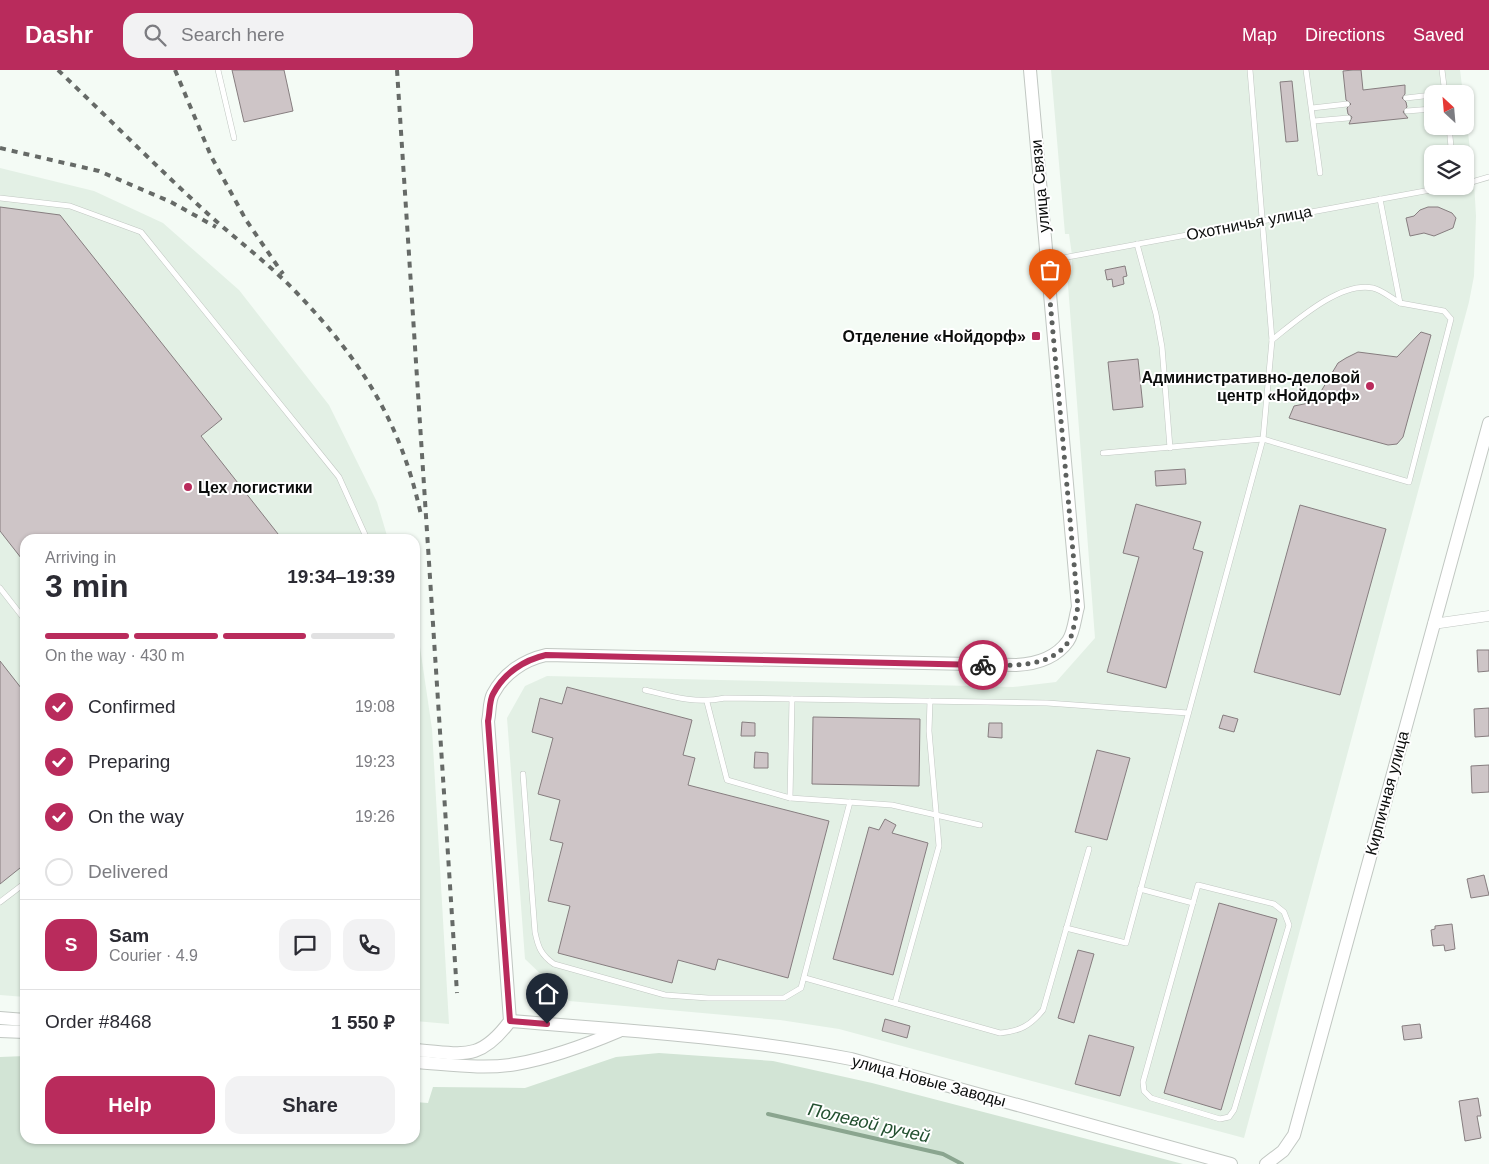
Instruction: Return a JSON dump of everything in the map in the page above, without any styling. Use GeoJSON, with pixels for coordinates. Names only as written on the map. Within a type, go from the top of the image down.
{"type":"FeatureCollection","features":[{"type":"Feature","properties":{"kind":"street","name":"улица Связи"},"geometry":{"type":"LineString","coordinates":[[510,1021],[488,721],[492,695],[505,677],[528,659],[546,655],[1016,665],[1034,664],[1056,653],[1069,640],[1078,607],[1030,70]]}},
{"type":"Feature","properties":{"kind":"street","name":"Кирпичная улица"},"geometry":{"type":"LineString","coordinates":[[1271,1161],[1294,1135],[1433,624],[1486,445],[1489,423]]}},
{"type":"Feature","properties":{"kind":"street"},"geometry":{"type":"LineString","coordinates":[[1433,624],[1489,616]]}},
{"type":"Feature","properties":{"kind":"street"},"geometry":{"type":"LineString","coordinates":[[0,1018],[20,1020]]}},
{"type":"Feature","properties":{"kind":"street","name":"улица Новые Заводы"},"geometry":{"type":"LineString","coordinates":[[510,1021],[777,1046],[852,1059],[1232,1164]]}},
{"type":"Feature","properties":{"kind":"street"},"geometry":{"type":"LineString","coordinates":[[420,1050],[476,1053],[497,1039],[510,1021]]}},
{"type":"Feature","properties":{"kind":"street","name":"улица Новые Заводы"},"geometry":{"type":"LineString","coordinates":[[420,1062],[479,1066],[514,1064],[548,1056],[621,1030]]}},
{"type":"Feature","properties":{"kind":"street"},"geometry":{"type":"LineString","coordinates":[[0,1031],[20,1032]]}},
{"type":"Feature","properties":{"kind":"lane"},"geometry":{"type":"LineString","coordinates":[[218,70],[234,138]]}},
{"type":"Feature","properties":{"kind":"lane"},"geometry":{"type":"LineString","coordinates":[[1066,928],[1126,943],[1263,439],[1272,340],[1268,305],[1264,220],[1250,70]]}},
{"type":"Feature","properties":{"kind":"lane"},"geometry":{"type":"LineString","coordinates":[[1306,70],[1320,173]]}},
{"type":"Feature","properties":{"kind":"lane"},"geometry":{"type":"LineString","coordinates":[[1442,70],[1444,85]]}},
{"type":"Feature","properties":{"kind":"lane"},"geometry":{"type":"LineString","coordinates":[[1406,98],[1424,96]]}},
{"type":"Feature","properties":{"kind":"lane"},"geometry":{"type":"LineString","coordinates":[[1312,108],[1347,104]]}},
{"type":"Feature","properties":{"kind":"lane"},"geometry":{"type":"LineString","coordinates":[[1407,111],[1424,110]]}},
{"type":"Feature","properties":{"kind":"lane"},"geometry":{"type":"LineString","coordinates":[[1314,121],[1348,118]]}},
{"type":"Feature","properties":{"kind":"lane"},"geometry":{"type":"LineString","coordinates":[[1474,182],[1489,178]]}},
{"type":"Feature","properties":{"kind":"lane","name":"Охотничья улица"},"geometry":{"type":"LineString","coordinates":[[1046,261],[1424,191]]}},
{"type":"Feature","properties":{"kind":"lane"},"geometry":{"type":"LineString","coordinates":[[0,198],[70,206],[141,232],[339,477],[365,534]]}},
{"type":"Feature","properties":{"kind":"lane"},"geometry":{"type":"LineString","coordinates":[[1380,199],[1400,303]]}},
{"type":"Feature","properties":{"kind":"lane"},"geometry":{"type":"LineString","coordinates":[[1137,244],[1156,314],[1162,347],[1170,448]]}},
{"type":"Feature","properties":{"kind":"lane"},"geometry":{"type":"LineString","coordinates":[[1103,453],[1263,439],[1409,482],[1451,319],[1444,311],[1400,303],[1375,289],[1357,288],[1318,305],[1272,340]]}},
{"type":"Feature","properties":{"kind":"lane"},"geometry":{"type":"LineString","coordinates":[[0,588],[20,614]]}},
{"type":"Feature","properties":{"kind":"lane"},"geometry":{"type":"LineString","coordinates":[[646,690],[687,701],[707,702],[725,698],[1047,703],[1188,713]]}},
{"type":"Feature","properties":{"kind":"lane"},"geometry":{"type":"LineString","coordinates":[[790,798],[792,699]]}},
{"type":"Feature","properties":{"kind":"lane"},"geometry":{"type":"LineString","coordinates":[[895,1004],[939,846],[929,730],[930,701]]}},
{"type":"Feature","properties":{"kind":"lane"},"geometry":{"type":"LineString","coordinates":[[707,702],[726,780],[790,798],[892,805],[980,825]]}},
{"type":"Feature","properties":{"kind":"lane"},"geometry":{"type":"LineString","coordinates":[[523,774],[536,938],[543,956],[554,964],[665,994],[708,998],[784,998],[801,988],[850,802]]}},
{"type":"Feature","properties":{"kind":"lane"},"geometry":{"type":"LineString","coordinates":[[805,978],[1000,1034],[1018,1031],[1033,1022],[1043,1010],[1089,849]]}},
{"type":"Feature","properties":{"kind":"lane"},"geometry":{"type":"LineString","coordinates":[[1198,885],[1274,904],[1284,912],[1288,926],[1234,1110],[1229,1116],[1220,1119],[1151,1098],[1144,1092],[1143,1082],[1193,903],[1198,885]]}},
{"type":"Feature","properties":{"kind":"lane"},"geometry":{"type":"LineString","coordinates":[[0,902],[20,888]]}},
{"type":"Feature","properties":{"kind":"lane"},"geometry":{"type":"LineString","coordinates":[[1140,889],[1193,903]]}},
{"type":"Feature","properties":{"kind":"shaded area"},"geometry":{"type":"Polygon","coordinates":[[[1051,70],[1460,70],[1462,85],[1424,85],[1424,135],[1468,135],[1470,145],[1424,145],[1424,195],[1474,195],[1474,182],[1476,216],[1474,276],[1469,302],[1244,1138],[839,1029],[780,1020],[569,1001],[525,959],[507,718],[525,686],[547,676],[1013,687],[1056,682],[1095,638],[1067,272],[1072,270],[1069,234],[1065,234],[1051,70]]]}},
{"type":"Feature","properties":{"kind":"shaded area"},"geometry":{"type":"Polygon","coordinates":[[[0,168],[94,191],[163,223],[239,290],[329,405],[377,502],[387,534],[20,534],[20,997],[0,995],[0,168]]]}},
{"type":"Feature","properties":{"kind":"shaded area"},"geometry":{"type":"Polygon","coordinates":[[[420,647],[432,729],[449,1024],[420,1021],[420,647]]]}},
{"type":"Feature","properties":{"kind":"green space"},"geometry":{"type":"Polygon","coordinates":[[[659,1053],[773,1061],[872,1083],[1183,1164],[0,1164],[0,1057],[20,1056],[20,1144],[420,1144],[420,1102],[428,1103],[433,1087],[525,1088],[616,1057],[659,1053]]]}},
{"type":"Feature","properties":{"kind":"building"},"geometry":{"type":"Polygon","coordinates":[[[232,70],[284,70],[293,111],[244,122],[232,70]]]}},
{"type":"Feature","properties":{"kind":"building"},"geometry":{"type":"Polygon","coordinates":[[[1361,70],[1363,90],[1405,85],[1405,94],[1402,98],[1406,102],[1407,107],[1403,112],[1408,118],[1349,124],[1352,117],[1348,114],[1347,108],[1351,104],[1346,100],[1343,71],[1361,70]]]}},
{"type":"Feature","properties":{"kind":"building"},"geometry":{"type":"Polygon","coordinates":[[[1292,81],[1298,141],[1286,142],[1280,82],[1292,81]]]}},
{"type":"Feature","properties":{"kind":"building"},"geometry":{"type":"Polygon","coordinates":[[[0,207],[60,215],[222,419],[201,436],[278,534],[20,534],[20,557],[0,531],[0,207]]]}},
{"type":"Feature","properties":{"kind":"building"},"geometry":{"type":"Polygon","coordinates":[[[1428,207],[1438,207],[1452,213],[1456,218],[1453,228],[1434,236],[1424,233],[1410,236],[1406,218],[1414,216],[1420,210],[1428,207]]]}},
{"type":"Feature","properties":{"kind":"building"},"geometry":{"type":"Polygon","coordinates":[[[1125,266],[1127,276],[1123,277],[1124,284],[1113,287],[1112,279],[1107,280],[1105,270],[1125,266]]]}},
{"type":"Feature","properties":{"kind":"building","name":"Административно-деловой центр «Нойдорф»"},"geometry":{"type":"Polygon","coordinates":[[[1421,332],[1431,335],[1403,437],[1397,444],[1388,445],[1289,418],[1294,406],[1309,403],[1317,398],[1338,363],[1358,352],[1397,357],[1421,332]]]}},
{"type":"Feature","properties":{"kind":"building"},"geometry":{"type":"Polygon","coordinates":[[[1138,359],[1143,407],[1113,410],[1108,362],[1138,359]]]}},
{"type":"Feature","properties":{"kind":"building"},"geometry":{"type":"Polygon","coordinates":[[[1185,469],[1186,484],[1156,486],[1155,471],[1185,469]]]}},
{"type":"Feature","properties":{"kind":"building"},"geometry":{"type":"Polygon","coordinates":[[[1136,504],[1201,522],[1193,549],[1203,552],[1166,688],[1107,672],[1139,557],[1123,553],[1136,504]]]}},
{"type":"Feature","properties":{"kind":"building"},"geometry":{"type":"Polygon","coordinates":[[[1300,505],[1386,529],[1340,695],[1254,672],[1300,505]]]}},
{"type":"Feature","properties":{"kind":"building"},"geometry":{"type":"Polygon","coordinates":[[[1477,650],[1489,650],[1489,671],[1478,672],[1477,650]]]}},
{"type":"Feature","properties":{"kind":"building"},"geometry":{"type":"Polygon","coordinates":[[[0,661],[20,687],[20,868],[0,884],[0,661]]]}},
{"type":"Feature","properties":{"kind":"building"},"geometry":{"type":"Polygon","coordinates":[[[567,687],[692,720],[683,755],[695,758],[688,785],[829,821],[788,978],[718,959],[715,970],[678,960],[672,983],[558,953],[570,906],[548,901],[563,843],[550,840],[560,800],[538,794],[553,738],[532,732],[540,698],[562,704],[567,687]]]}},
{"type":"Feature","properties":{"kind":"building"},"geometry":{"type":"Polygon","coordinates":[[[1489,708],[1489,736],[1475,737],[1474,709],[1489,708]]]}},
{"type":"Feature","properties":{"kind":"building"},"geometry":{"type":"Polygon","coordinates":[[[1223,715],[1238,719],[1234,732],[1219,728],[1223,715]]]}},
{"type":"Feature","properties":{"kind":"building"},"geometry":{"type":"Polygon","coordinates":[[[813,717],[920,719],[919,786],[812,784],[813,717]]]}},
{"type":"Feature","properties":{"kind":"building"},"geometry":{"type":"Polygon","coordinates":[[[742,722],[755,723],[755,736],[741,736],[742,722]]]}},
{"type":"Feature","properties":{"kind":"building"},"geometry":{"type":"Polygon","coordinates":[[[989,723],[1002,723],[1002,738],[988,737],[989,723]]]}},
{"type":"Feature","properties":{"kind":"building"},"geometry":{"type":"Polygon","coordinates":[[[1097,750],[1130,758],[1107,840],[1075,832],[1097,750]]]}},
{"type":"Feature","properties":{"kind":"building"},"geometry":{"type":"Polygon","coordinates":[[[755,752],[768,753],[768,768],[754,768],[755,752]]]}},
{"type":"Feature","properties":{"kind":"building"},"geometry":{"type":"Polygon","coordinates":[[[1489,765],[1489,792],[1472,793],[1471,766],[1489,765]]]}},
{"type":"Feature","properties":{"kind":"building"},"geometry":{"type":"Polygon","coordinates":[[[885,819],[896,825],[892,833],[928,843],[893,975],[833,959],[869,827],[879,830],[885,819]]]}},
{"type":"Feature","properties":{"kind":"building"},"geometry":{"type":"Polygon","coordinates":[[[1484,875],[1489,895],[1471,898],[1467,879],[1484,875]]]}},
{"type":"Feature","properties":{"kind":"building"},"geometry":{"type":"Polygon","coordinates":[[[1219,903],[1277,919],[1221,1110],[1164,1093],[1219,903]]]}},
{"type":"Feature","properties":{"kind":"building"},"geometry":{"type":"Polygon","coordinates":[[[1452,924],[1455,949],[1445,951],[1444,945],[1433,946],[1431,930],[1435,929],[1435,926],[1452,924]]]}},
{"type":"Feature","properties":{"kind":"building"},"geometry":{"type":"Polygon","coordinates":[[[1078,950],[1094,954],[1074,1023],[1058,1018],[1078,950]]]}},
{"type":"Feature","properties":{"kind":"building"},"geometry":{"type":"Polygon","coordinates":[[[885,1019],[910,1026],[907,1038],[882,1031],[885,1019]]]}},
{"type":"Feature","properties":{"kind":"building"},"geometry":{"type":"Polygon","coordinates":[[[1420,1024],[1422,1038],[1404,1040],[1402,1026],[1420,1024]]]}},
{"type":"Feature","properties":{"kind":"building"},"geometry":{"type":"Polygon","coordinates":[[[1089,1035],[1134,1047],[1120,1096],[1075,1084],[1089,1035]]]}},
{"type":"Feature","properties":{"kind":"building"},"geometry":{"type":"Polygon","coordinates":[[[1478,1098],[1481,1116],[1477,1116],[1481,1138],[1465,1141],[1459,1101],[1478,1098]]]}},
{"type":"Feature","properties":{"kind":"waterway","name":"Полевой ручей"},"geometry":{"type":"LineString","coordinates":[[768,1114],[943,1154],[962,1164]]}},
{"type":"Feature","properties":{"kind":"railway"},"geometry":{"type":"LineString","coordinates":[[58,70],[208,214],[286,282],[340,342],[359,368],[390,422],[413,482],[421,515]]}},
{"type":"Feature","properties":{"kind":"railway"},"geometry":{"type":"LineString","coordinates":[[175,70],[211,156],[246,220],[283,274]]}},
{"type":"Feature","properties":{"kind":"railway"},"geometry":{"type":"LineString","coordinates":[[397,70],[457,993]]}},
{"type":"Feature","properties":{"kind":"railway"},"geometry":{"type":"LineString","coordinates":[[0,148],[99,171],[171,202],[216,227]]}},
{"type":"Feature","properties":{"kind":"way so far"},"geometry":{"type":"LineString","coordinates":[[983,665],[1034,664],[1056,653],[1069,640],[1078,607],[1050,300]]}},
{"type":"Feature","properties":{"kind":"place","name":"Отделение «Нойдорф»"},"geometry":{"type":"Point","coordinates":[1036,336]}},
{"type":"Feature","properties":{"kind":"place","name":"Административно-деловой центр «Нойдорф»"},"geometry":{"type":"Point","coordinates":[1370,386]}},
{"type":"Feature","properties":{"kind":"place","name":"Цех логистики"},"geometry":{"type":"Point","coordinates":[188,487]}},
{"type":"Feature","properties":{"kind":"route"},"geometry":{"type":"LineString","coordinates":[[547,1024],[510,1021],[488,721],[492,695],[505,677],[528,659],[546,655],[983,665]]}}]}
